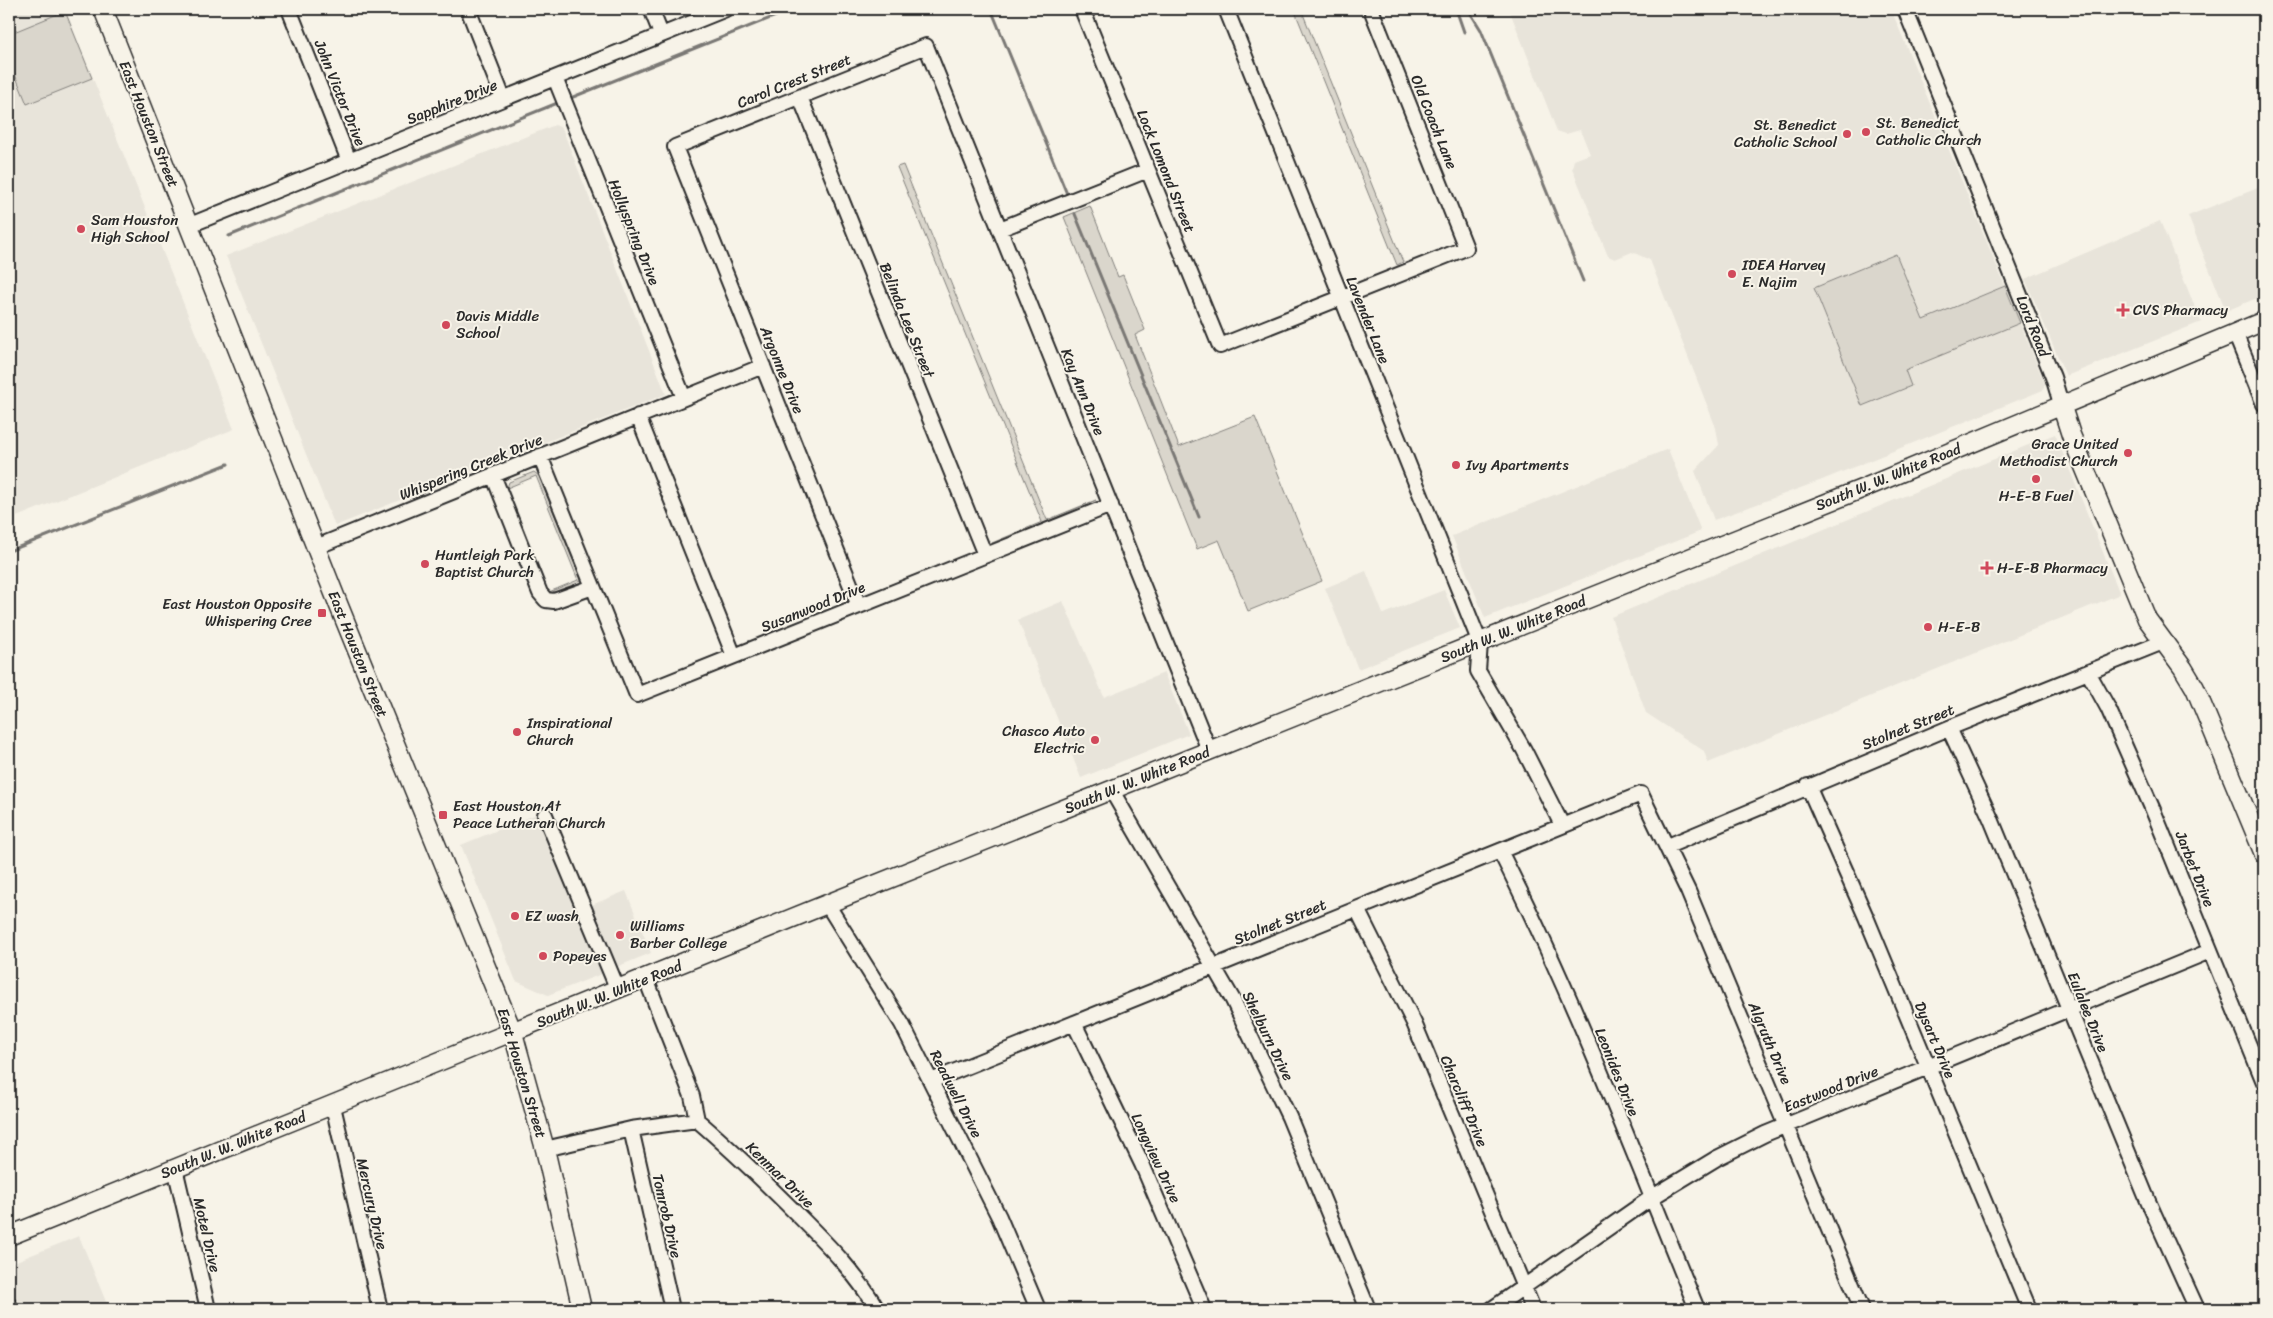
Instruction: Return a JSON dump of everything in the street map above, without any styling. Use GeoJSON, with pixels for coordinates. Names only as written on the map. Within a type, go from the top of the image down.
{"type":"FeatureCollection","features":[{"type":"Feature","properties":{"kind":"main road","name":"East Houston Street"},"geometry":{"type":"LineString","coordinates":[[103,9],[316,547],[512,1033],[545,1149],[582,1309]]}},
{"type":"Feature","properties":{"kind":"main road","name":"South W. W. White Road"},"geometry":{"type":"LineString","coordinates":[[9,1236],[827,904],[1480,643],[2062,407],[2264,321]]}},
{"type":"Feature","properties":{"kind":"main road","name":"Lord Road"},"geometry":{"type":"LineString","coordinates":[[2062,407],[2071,434],[2147,619],[2183,668],[2205,710],[2264,854]]}},
{"type":"Feature","properties":{"kind":"street","name":"John Victor Drive"},"geometry":{"type":"LineString","coordinates":[[289,9],[349,161]]}},
{"type":"Feature","properties":{"kind":"street"},"geometry":{"type":"LineString","coordinates":[[468,9],[503,98]]}},
{"type":"Feature","properties":{"kind":"street"},"geometry":{"type":"LineString","coordinates":[[651,9],[661,34]]}},
{"type":"Feature","properties":{"kind":"street","name":"Sapphire Drive"},"geometry":{"type":"LineString","coordinates":[[190,225],[726,9]]}},
{"type":"Feature","properties":{"kind":"street","name":"Lock Lomond Street"},"geometry":{"type":"LineString","coordinates":[[1082,9],[1220,346],[1342,298]]}},
{"type":"Feature","properties":{"kind":"street","name":"Lavender Lane"},"geometry":{"type":"LineString","coordinates":[[1226,9],[1480,643]]}},
{"type":"Feature","properties":{"kind":"street","name":"Old Coach Lane"},"geometry":{"type":"LineString","coordinates":[[1342,298],[1466,248],[1371,9]]}},
{"type":"Feature","properties":{"kind":"street","name":"Lord Road"},"geometry":{"type":"LineString","coordinates":[[1905,9],[2053,377],[2062,407]]}},
{"type":"Feature","properties":{"kind":"street","name":"Carol Crest Street"},"geometry":{"type":"LineString","coordinates":[[675,147],[926,46]]}},
{"type":"Feature","properties":{"kind":"street","name":"Kay Ann Drive"},"geometry":{"type":"LineString","coordinates":[[926,46],[1209,750]]}},
{"type":"Feature","properties":{"kind":"street","name":"Hollyspring Drive"},"geometry":{"type":"LineString","coordinates":[[554,78],[684,398]]}},
{"type":"Feature","properties":{"kind":"street","name":"Belinda Lee Street"},"geometry":{"type":"LineString","coordinates":[[800,97],[985,555]]}},
{"type":"Feature","properties":{"kind":"street","name":"Argonne Drive"},"geometry":{"type":"LineString","coordinates":[[675,147],[859,606]]}},
{"type":"Feature","properties":{"kind":"street"},"geometry":{"type":"LineString","coordinates":[[1000,229],[1148,170]]}},
{"type":"Feature","properties":{"kind":"street"},"geometry":{"type":"LineString","coordinates":[[2235,333],[2264,404]]}},
{"type":"Feature","properties":{"kind":"street"},"geometry":{"type":"LineString","coordinates":[[684,398],[763,366]]}},
{"type":"Feature","properties":{"kind":"street","name":"Whispering Creek Drive"},"geometry":{"type":"LineString","coordinates":[[316,547],[684,398]]}},
{"type":"Feature","properties":{"kind":"street"},"geometry":{"type":"LineString","coordinates":[[638,416],[734,656]]}},
{"type":"Feature","properties":{"kind":"street","name":"Susanwood Drive"},"geometry":{"type":"LineString","coordinates":[[540,456],[637,695],[1111,505]]}},
{"type":"Feature","properties":{"kind":"street"},"geometry":{"type":"LineString","coordinates":[[493,475],[540,593],[546,600],[554,601],[593,586]]}},
{"type":"Feature","properties":{"kind":"street","name":"Stolnet Street"},"geometry":{"type":"LineString","coordinates":[[1668,846],[1808,786],[2163,642]]}},
{"type":"Feature","properties":{"kind":"street"},"geometry":{"type":"LineString","coordinates":[[1480,643],[1478,671],[1524,750],[1562,825]]}},
{"type":"Feature","properties":{"kind":"street","name":"Jarbet Drive"},"geometry":{"type":"LineString","coordinates":[[2088,672],[2108,708],[2153,810],[2264,1082]]}},
{"type":"Feature","properties":{"kind":"street","name":"Eulalee Drive"},"geometry":{"type":"LineString","coordinates":[[1949,728],[1991,820],[2148,1201],[2197,1309]]}},
{"type":"Feature","properties":{"kind":"street","name":"Dysart Drive"},"geometry":{"type":"LineString","coordinates":[[1808,786],[1840,855],[2029,1309]]}},
{"type":"Feature","properties":{"kind":"street","name":"Shelburn Drive"},"geometry":{"type":"LineString","coordinates":[[1112,791],[1233,1000],[1289,1117],[1368,1309]]}},
{"type":"Feature","properties":{"kind":"street","name":"Stolnet Street"},"geometry":{"type":"LineString","coordinates":[[931,1081],[1641,794]]}},
{"type":"Feature","properties":{"kind":"street","name":"Algruth Drive"},"geometry":{"type":"LineString","coordinates":[[1641,794],[1668,846],[1787,1124],[1862,1309]]}},
{"type":"Feature","properties":{"kind":"street"},"geometry":{"type":"LineString","coordinates":[[545,815],[618,990]]}},
{"type":"Feature","properties":{"kind":"street","name":"Leonides Drive"},"geometry":{"type":"LineString","coordinates":[[1500,851],[1548,950],[1697,1309]]}},
{"type":"Feature","properties":{"kind":"street","name":"Readwell Drive"},"geometry":{"type":"LineString","coordinates":[[827,904],[876,980],[931,1081],[999,1217],[1038,1309]]}},
{"type":"Feature","properties":{"kind":"street","name":"Charcliff Drive"},"geometry":{"type":"LineString","coordinates":[[1357,909],[1414,1023],[1533,1309]]}},
{"type":"Feature","properties":{"kind":"street","name":"Eastwood Drive"},"geometry":{"type":"LineString","coordinates":[[1492,1309],[1651,1198],[1717,1158],[1787,1124],[2210,951]]}},
{"type":"Feature","properties":{"kind":"street"},"geometry":{"type":"LineString","coordinates":[[545,1149],[631,1129],[697,1120],[692,1096],[646,979]]}},
{"type":"Feature","properties":{"kind":"street","name":"Longview Drive"},"geometry":{"type":"LineString","coordinates":[[1074,1023],[1142,1164],[1204,1309]]}},
{"type":"Feature","properties":{"kind":"street","name":"Mercury Drive"},"geometry":{"type":"LineString","coordinates":[[333,1106],[380,1309]]}},
{"type":"Feature","properties":{"kind":"street","name":"Kenmar Drive"},"geometry":{"type":"LineString","coordinates":[[697,1120],[745,1162],[835,1252],[869,1294],[877,1309]]}},
{"type":"Feature","properties":{"kind":"street","name":"Tomrob Drive"},"geometry":{"type":"LineString","coordinates":[[631,1129],[672,1309]]}},
{"type":"Feature","properties":{"kind":"street","name":"Motel Drive"},"geometry":{"type":"LineString","coordinates":[[175,1168],[208,1309]]}},
{"type":"Feature","properties":{"kind":"street"},"geometry":{"type":"LineString","coordinates":[[9,1305],[10,1309]]}},
{"type":"Feature","properties":{"kind":"shaded area","name":"Sam Houston High School"},"geometry":{"type":"Polygon","coordinates":[[[9,9],[65,9],[234,429],[9,520],[9,9]]]}},
{"type":"Feature","properties":{"kind":"shaded area"},"geometry":{"type":"Polygon","coordinates":[[[1294,9],[1301,9],[1403,262],[1397,265],[1294,9]]]}},
{"type":"Feature","properties":{"kind":"shaded area"},"geometry":{"type":"Polygon","coordinates":[[[1509,9],[1700,9],[1702,13],[1713,9],[1891,9],[2005,286],[1923,320],[1896,254],[1814,288],[1862,406],[1911,386],[1904,370],[2020,323],[2045,384],[2043,390],[1822,480],[1714,520],[1695,471],[1719,445],[1716,428],[1650,260],[1632,252],[1615,259],[1608,256],[1572,168],[1574,160],[1590,154],[1584,139],[1580,130],[1566,134],[1557,131],[1509,9]]]}},
{"type":"Feature","properties":{"kind":"shaded area"},"geometry":{"type":"Polygon","coordinates":[[[65,11],[92,78],[27,104],[9,60],[9,34],[65,11]]]}},
{"type":"Feature","properties":{"kind":"shaded area","name":"Davis Middle School"},"geometry":{"type":"Polygon","coordinates":[[[555,125],[562,128],[666,394],[335,526],[226,256],[555,125]]]}},
{"type":"Feature","properties":{"kind":"shaded area"},"geometry":{"type":"Polygon","coordinates":[[[903,165],[1047,520],[1096,500],[996,544],[992,543],[1042,522],[897,167],[903,165]]]}},
{"type":"Feature","properties":{"kind":"shaded area"},"geometry":{"type":"Polygon","coordinates":[[[2263,186],[2264,295],[2226,311],[2188,216],[2263,186]]]}},
{"type":"Feature","properties":{"kind":"shaded area"},"geometry":{"type":"Polygon","coordinates":[[[1090,206],[1118,277],[1123,275],[1145,330],[1135,335],[1179,447],[1255,417],[1322,581],[1248,611],[1219,540],[1197,549],[1064,217],[1090,206]]]}},
{"type":"Feature","properties":{"kind":"shaded area"},"geometry":{"type":"Polygon","coordinates":[[[2160,221],[2201,322],[2066,376],[2025,279],[2160,221]]]}},
{"type":"Feature","properties":{"kind":"shaded area"},"geometry":{"type":"Polygon","coordinates":[[[1896,254],[1923,320],[2005,286],[2020,323],[1905,370],[1911,386],[1862,406],[1814,288],[1896,254]]]}},
{"type":"Feature","properties":{"kind":"shaded area"},"geometry":{"type":"Polygon","coordinates":[[[2055,434],[2120,594],[1708,763],[1704,751],[1646,713],[1611,617],[2055,434]]]}},
{"type":"Feature","properties":{"kind":"shaded area"},"geometry":{"type":"Polygon","coordinates":[[[1668,449],[1701,531],[1485,618],[1452,536],[1668,449]]]}},
{"type":"Feature","properties":{"kind":"shaded area"},"geometry":{"type":"Polygon","coordinates":[[[534,472],[539,476],[581,579],[579,583],[554,594],[549,592],[578,580],[536,476],[507,488],[509,482],[534,472]]]}},
{"type":"Feature","properties":{"kind":"shaded area"},"geometry":{"type":"Polygon","coordinates":[[[1366,571],[1383,614],[1444,590],[1460,628],[1358,669],[1325,588],[1366,571]]]}},
{"type":"Feature","properties":{"kind":"shaded area"},"geometry":{"type":"Polygon","coordinates":[[[1063,601],[1104,697],[1164,673],[1189,734],[1081,778],[1018,620],[1063,601]]]}},
{"type":"Feature","properties":{"kind":"shaded area"},"geometry":{"type":"Polygon","coordinates":[[[539,813],[604,973],[548,995],[516,981],[461,845],[539,813]]]}},
{"type":"Feature","properties":{"kind":"shaded area"},"geometry":{"type":"Polygon","coordinates":[[[626,891],[651,953],[614,968],[589,906],[626,891]]]}},
{"type":"Feature","properties":{"kind":"shaded area"},"geometry":{"type":"Polygon","coordinates":[[[79,1236],[109,1309],[9,1309],[9,1264],[79,1236]]]}},
{"type":"Feature","properties":{"kind":"waterway"},"geometry":{"type":"LineString","coordinates":[[568,99],[793,9]]}},
{"type":"Feature","properties":{"kind":"waterway"},"geometry":{"type":"LineString","coordinates":[[991,9],[1067,194]]}},
{"type":"Feature","properties":{"kind":"waterway"},"geometry":{"type":"LineString","coordinates":[[1456,9],[1464,32]]}},
{"type":"Feature","properties":{"kind":"waterway"},"geometry":{"type":"LineString","coordinates":[[1468,9],[1481,30],[1583,281]]}},
{"type":"Feature","properties":{"kind":"waterway"},"geometry":{"type":"LineString","coordinates":[[229,236],[560,102]]}},
{"type":"Feature","properties":{"kind":"waterway"},"geometry":{"type":"LineString","coordinates":[[1075,214],[1199,517]]}},
{"type":"Feature","properties":{"kind":"waterway"},"geometry":{"type":"LineString","coordinates":[[9,551],[228,464]]}},
{"type":"Feature","properties":{"kind":"place","name":"St. Benedict Catholic Church"},"geometry":{"type":"Point","coordinates":[1866,132]}},
{"type":"Feature","properties":{"kind":"place","name":"St. Benedict Catholic School"},"geometry":{"type":"Point","coordinates":[1847,134]}},
{"type":"Feature","properties":{"kind":"place","name":"Sam Houston High School"},"geometry":{"type":"Point","coordinates":[81,229]}},
{"type":"Feature","properties":{"kind":"place","name":"IDEA Harvey E. Najim"},"geometry":{"type":"Point","coordinates":[1732,274]}},
{"type":"Feature","properties":{"kind":"place","name":"CVS Pharmacy"},"geometry":{"type":"Point","coordinates":[2123,310]}},
{"type":"Feature","properties":{"kind":"place","name":"Davis Middle School"},"geometry":{"type":"Point","coordinates":[446,325]}},
{"type":"Feature","properties":{"kind":"place","name":"Grace United Methodist Church"},"geometry":{"type":"Point","coordinates":[2128,453]}},
{"type":"Feature","properties":{"kind":"place","name":"Ivy Apartments"},"geometry":{"type":"Point","coordinates":[1456,465]}},
{"type":"Feature","properties":{"kind":"place","name":"H-E-B Fuel"},"geometry":{"type":"Point","coordinates":[2036,479]}},
{"type":"Feature","properties":{"kind":"place","name":"Huntleigh Park Baptist Church"},"geometry":{"type":"Point","coordinates":[425,564]}},
{"type":"Feature","properties":{"kind":"place","name":"H-E-B Pharmacy"},"geometry":{"type":"Point","coordinates":[1987,568]}},
{"type":"Feature","properties":{"kind":"place","name":"East Houston Opposite Whispering Cree"},"geometry":{"type":"Point","coordinates":[322,613]}},
{"type":"Feature","properties":{"kind":"place","name":"H-E-B"},"geometry":{"type":"Point","coordinates":[1928,627]}},
{"type":"Feature","properties":{"kind":"place","name":"Inspirational Church"},"geometry":{"type":"Point","coordinates":[517,732]}},
{"type":"Feature","properties":{"kind":"place","name":"Chasco Auto Electric"},"geometry":{"type":"Point","coordinates":[1095,740]}},
{"type":"Feature","properties":{"kind":"place","name":"East Houston At Peace Lutheran Church"},"geometry":{"type":"Point","coordinates":[443,815]}},
{"type":"Feature","properties":{"kind":"place","name":"EZ wash"},"geometry":{"type":"Point","coordinates":[515,916]}},
{"type":"Feature","properties":{"kind":"place","name":"Williams Barber College"},"geometry":{"type":"Point","coordinates":[620,935]}},
{"type":"Feature","properties":{"kind":"place","name":"Popeyes"},"geometry":{"type":"Point","coordinates":[543,956]}}]}
